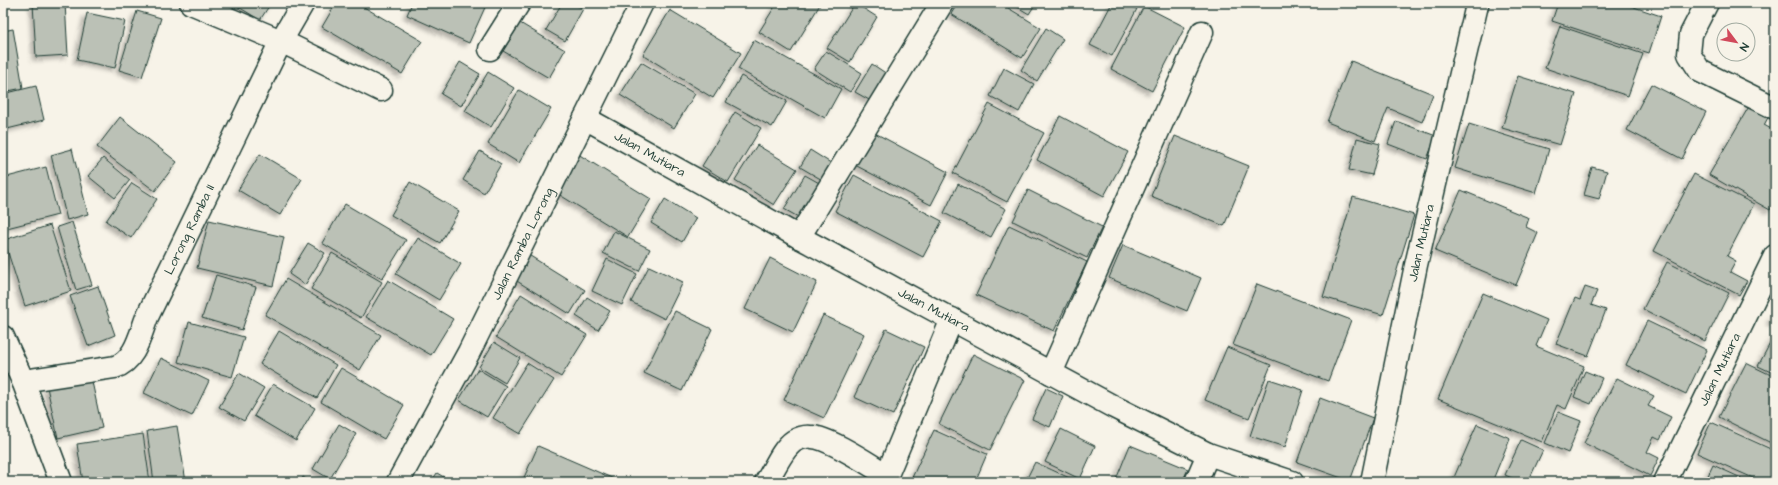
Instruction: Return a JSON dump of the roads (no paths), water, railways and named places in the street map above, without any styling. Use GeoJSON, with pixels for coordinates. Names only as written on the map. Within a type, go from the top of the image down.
{"type":"FeatureCollection","features":[{"type":"Feature","properties":{"kind":"street"},"geometry":{"type":"LineString","coordinates":[[191,3],[281,41],[381,90]]}},
{"type":"Feature","properties":{"kind":"street","name":"Lorong Ramba II"},"geometry":{"type":"LineString","coordinates":[[23,381],[115,367],[123,365],[130,358],[147,316],[281,41],[303,3]]}},
{"type":"Feature","properties":{"kind":"street"},"geometry":{"type":"LineString","coordinates":[[490,49],[519,3]]}},
{"type":"Feature","properties":{"kind":"street","name":"Jalan Ramba Lorong"},"geometry":{"type":"LineString","coordinates":[[398,482],[473,345],[642,3]]}},
{"type":"Feature","properties":{"kind":"street"},"geometry":{"type":"LineString","coordinates":[[799,237],[942,3]]}},
{"type":"Feature","properties":{"kind":"street"},"geometry":{"type":"LineString","coordinates":[[1707,3],[1691,34],[1689,54],[1700,71],[1775,108]]}},
{"type":"Feature","properties":{"kind":"street","name":"Jalan Mutiara"},"geometry":{"type":"LineString","coordinates":[[1372,482],[1416,265],[1477,5]]}},
{"type":"Feature","properties":{"kind":"street"},"geometry":{"type":"LineString","coordinates":[[1051,373],[1202,32]]}},
{"type":"Feature","properties":{"kind":"street","name":"Jalan Mutiara"},"geometry":{"type":"LineString","coordinates":[[585,118],[799,237],[1051,373],[1208,454],[1292,482]]}},
{"type":"Feature","properties":{"kind":"street","name":"Jalan Mutiara"},"geometry":{"type":"LineString","coordinates":[[1664,482],[1775,256]]}},
{"type":"Feature","properties":{"kind":"street"},"geometry":{"type":"LineString","coordinates":[[766,482],[790,445],[801,438],[808,437],[814,437],[827,441],[885,478],[952,319]]}},
{"type":"Feature","properties":{"kind":"street"},"geometry":{"type":"LineString","coordinates":[[4,342],[23,381],[61,482]]}},
{"type":"Feature","properties":{"kind":"street"},"geometry":{"type":"LineString","coordinates":[[1196,482],[1208,454]]}}]}
